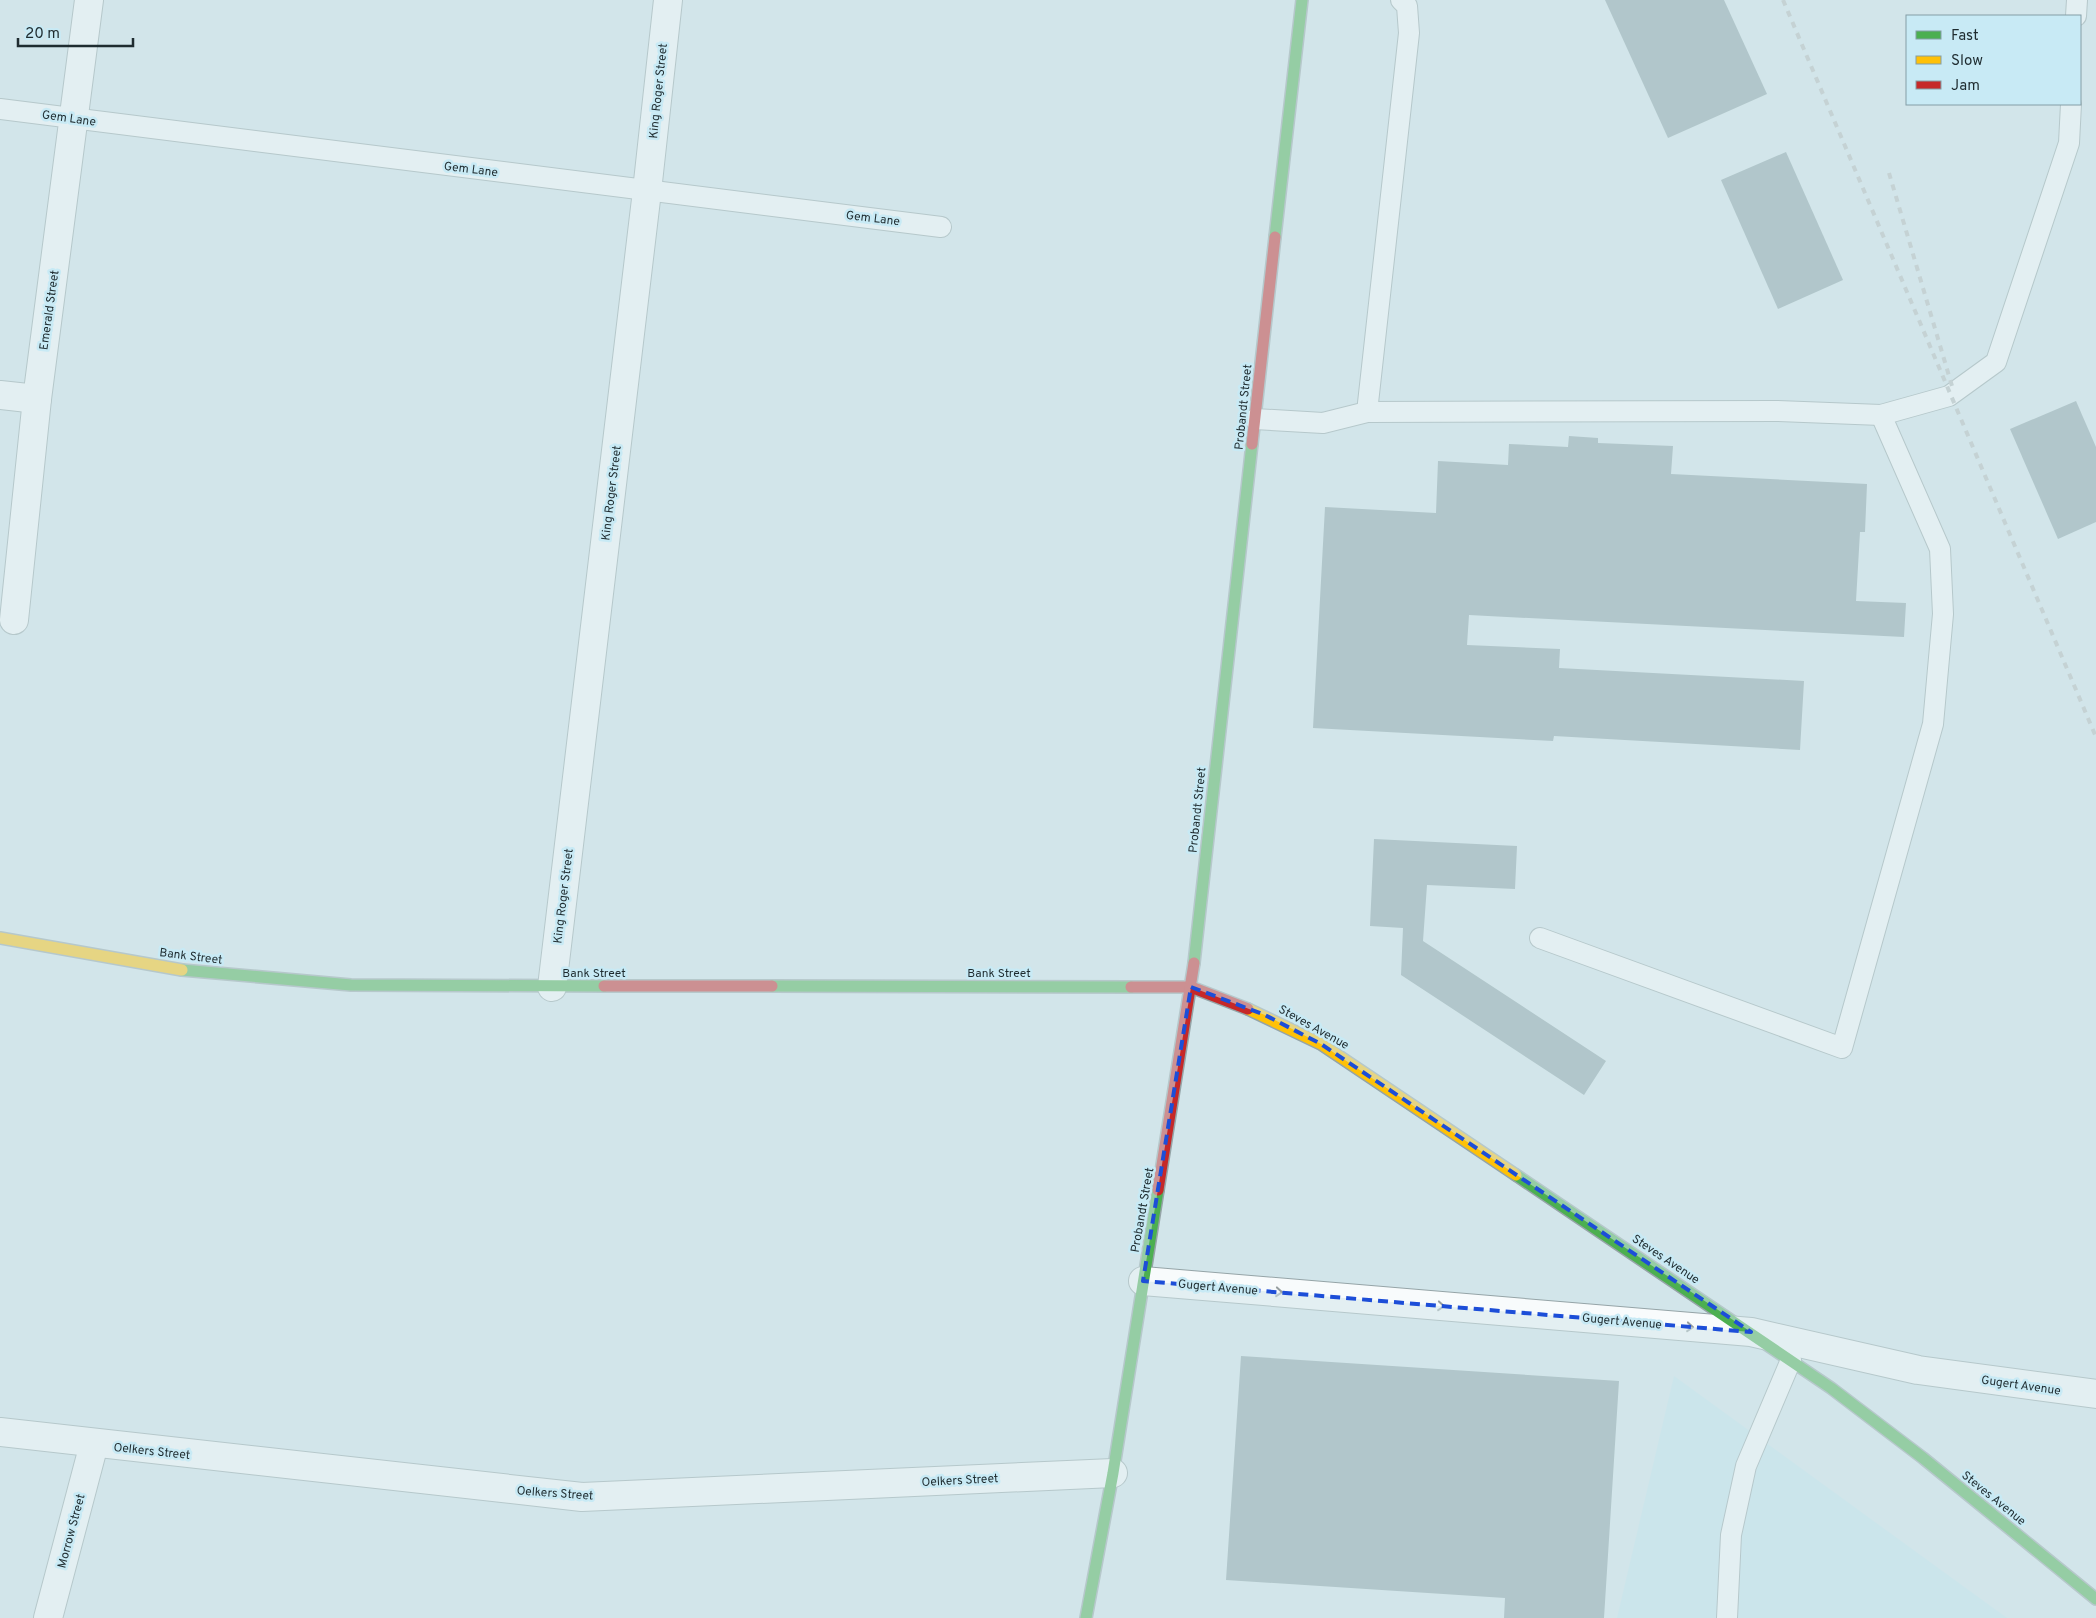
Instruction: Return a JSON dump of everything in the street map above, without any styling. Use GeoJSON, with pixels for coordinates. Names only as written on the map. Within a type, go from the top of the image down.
{"type":"FeatureCollection","features":[{"type":"Feature","properties":{"kind":"main road","name":"Probandt Street"},"geometry":{"type":"LineString","coordinates":[[1086,1618],[1113,1473],[1191,987],[1302,0]]}},
{"type":"Feature","properties":{"kind":"main road","name":"Bank Street"},"geometry":{"type":"LineString","coordinates":[[0,938],[189,971],[350,985],[552,987],[1191,987]]}},
{"type":"Feature","properties":{"kind":"main road","name":"Steves Avenue"},"geometry":{"type":"LineString","coordinates":[[1191,987],[1265,1015],[1321,1044],[1751,1332],[1923,1458],[2096,1599]]}},
{"type":"Feature","properties":{"kind":"street","name":"Emerald Street"},"geometry":{"type":"LineString","coordinates":[[14,620],[37,400],[88,0]]}},
{"type":"Feature","properties":{"kind":"street","name":"King Roger Street"},"geometry":{"type":"LineString","coordinates":[[552,987],[668,0]]}},
{"type":"Feature","properties":{"kind":"street"},"geometry":{"type":"LineString","coordinates":[[0,394],[37,400]]}},
{"type":"Feature","properties":{"kind":"street","name":"Gugert Avenue"},"geometry":{"type":"LineString","coordinates":[[1144,1281],[1751,1332],[1918,1370],[2096,1394]]}},
{"type":"Feature","properties":{"kind":"street","name":"Oelkers Street"},"geometry":{"type":"LineString","coordinates":[[0,1432],[582,1497],[1113,1473]]}},
{"type":"Feature","properties":{"kind":"street","name":"Morrow Street"},"geometry":{"type":"LineString","coordinates":[[48,1618],[94,1444]]}},
{"type":"Feature","properties":{"kind":"lane"},"geometry":{"type":"LineString","coordinates":[[1367,412],[1409,33],[1407,6],[1401,0]]}},
{"type":"Feature","properties":{"kind":"lane"},"geometry":{"type":"LineString","coordinates":[[2076,15],[2077,0]]}},
{"type":"Feature","properties":{"kind":"lane"},"geometry":{"type":"LineString","coordinates":[[1255,419],[1323,423],[1367,412],[1777,411],[1881,415],[1949,396],[1996,362],[2070,143],[2071,105]]}},
{"type":"Feature","properties":{"kind":"lane","name":"Gem Lane"},"geometry":{"type":"LineString","coordinates":[[0,108],[74,119],[942,227]]}},
{"type":"Feature","properties":{"kind":"lane"},"geometry":{"type":"LineString","coordinates":[[1540,938],[1842,1048],[1933,724],[1943,614],[1940,549],[1881,415]]}},
{"type":"Feature","properties":{"kind":"lane"},"geometry":{"type":"LineString","coordinates":[[1727,1618],[1731,1535],[1746,1466],[1791,1360]]}},
{"type":"Feature","properties":{"kind":"highlighted area"},"geometry":{"type":"Polygon","coordinates":[[[1191,987],[1265,1015],[1321,1044],[1751,1332],[1143,1281],[1191,987]]]}},
{"type":"Feature","properties":{"kind":"shaded area"},"geometry":{"type":"Polygon","coordinates":[[[1674,1376],[2007,1618],[1617,1618],[1674,1376]]]}},
{"type":"Feature","properties":{"kind":"building"},"geometry":{"type":"Polygon","coordinates":[[[1605,0],[1724,0],[1767,94],[1668,138],[1605,0]]]}},
{"type":"Feature","properties":{"kind":"building"},"geometry":{"type":"Polygon","coordinates":[[[1786,152],[1843,280],[1778,309],[1721,180],[1786,152]]]}},
{"type":"Feature","properties":{"kind":"building"},"geometry":{"type":"Polygon","coordinates":[[[2076,401],[2096,447],[2096,522],[2058,539],[2010,429],[2076,401]]]}},
{"type":"Feature","properties":{"kind":"building"},"geometry":{"type":"Polygon","coordinates":[[[1569,436],[1598,438],[1598,443],[1673,446],[1671,474],[1867,484],[1865,532],[1860,532],[1856,601],[1906,603],[1904,637],[1469,615],[1467,645],[1560,649],[1559,668],[1804,681],[1800,750],[1554,736],[1553,741],[1313,728],[1325,507],[1436,513],[1438,461],[1508,465],[1509,444],[1568,447],[1569,436]]]}},
{"type":"Feature","properties":{"kind":"building"},"geometry":{"type":"Polygon","coordinates":[[[1374,839],[1517,846],[1515,889],[1427,885],[1423,941],[1606,1061],[1584,1095],[1401,975],[1403,928],[1370,926],[1374,839]]]}},
{"type":"Feature","properties":{"kind":"building"},"geometry":{"type":"Polygon","coordinates":[[[1241,1356],[1619,1381],[1604,1618],[1504,1618],[1505,1598],[1226,1580],[1241,1356]]]}},
{"type":"Feature","properties":{"kind":"railway"},"geometry":{"type":"LineString","coordinates":[[1783,0],[2096,737]]}},
{"type":"Feature","properties":{"kind":"railway"},"geometry":{"type":"LineString","coordinates":[[1889,173],[1952,386]]}},
{"type":"Feature","properties":{"kind":"traffic: fast"},"geometry":{"type":"LineString","coordinates":[[1275,237],[1302,0]]}},
{"type":"Feature","properties":{"kind":"traffic: fast"},"geometry":{"type":"LineString","coordinates":[[1194,963],[1252,444]]}},
{"type":"Feature","properties":{"kind":"traffic: fast"},"geometry":{"type":"LineString","coordinates":[[182,970],[351,985],[604,986]]}},
{"type":"Feature","properties":{"kind":"traffic: fast"},"geometry":{"type":"LineString","coordinates":[[772,986],[1131,987]]}},
{"type":"Feature","properties":{"kind":"traffic: fast"},"geometry":{"type":"LineString","coordinates":[[1516,1175],[1831,1388],[1923,1458],[2096,1599]]}},
{"type":"Feature","properties":{"kind":"traffic: fast"},"geometry":{"type":"LineString","coordinates":[[1086,1618],[1113,1473],[1158,1190]]}},
{"type":"Feature","properties":{"kind":"traffic: slow"},"geometry":{"type":"LineString","coordinates":[[0,938],[182,970]]}},
{"type":"Feature","properties":{"kind":"traffic: slow"},"geometry":{"type":"LineString","coordinates":[[1248,1009],[1321,1044],[1516,1175]]}},
{"type":"Feature","properties":{"kind":"traffic: jam"},"geometry":{"type":"LineString","coordinates":[[1252,444],[1275,237]]}},
{"type":"Feature","properties":{"kind":"traffic: jam"},"geometry":{"type":"LineString","coordinates":[[1158,1190],[1194,963]]}},
{"type":"Feature","properties":{"kind":"traffic: jam"},"geometry":{"type":"LineString","coordinates":[[604,986],[772,986]]}},
{"type":"Feature","properties":{"kind":"traffic: jam"},"geometry":{"type":"LineString","coordinates":[[1131,987],[1191,987],[1248,1009]]}}]}
